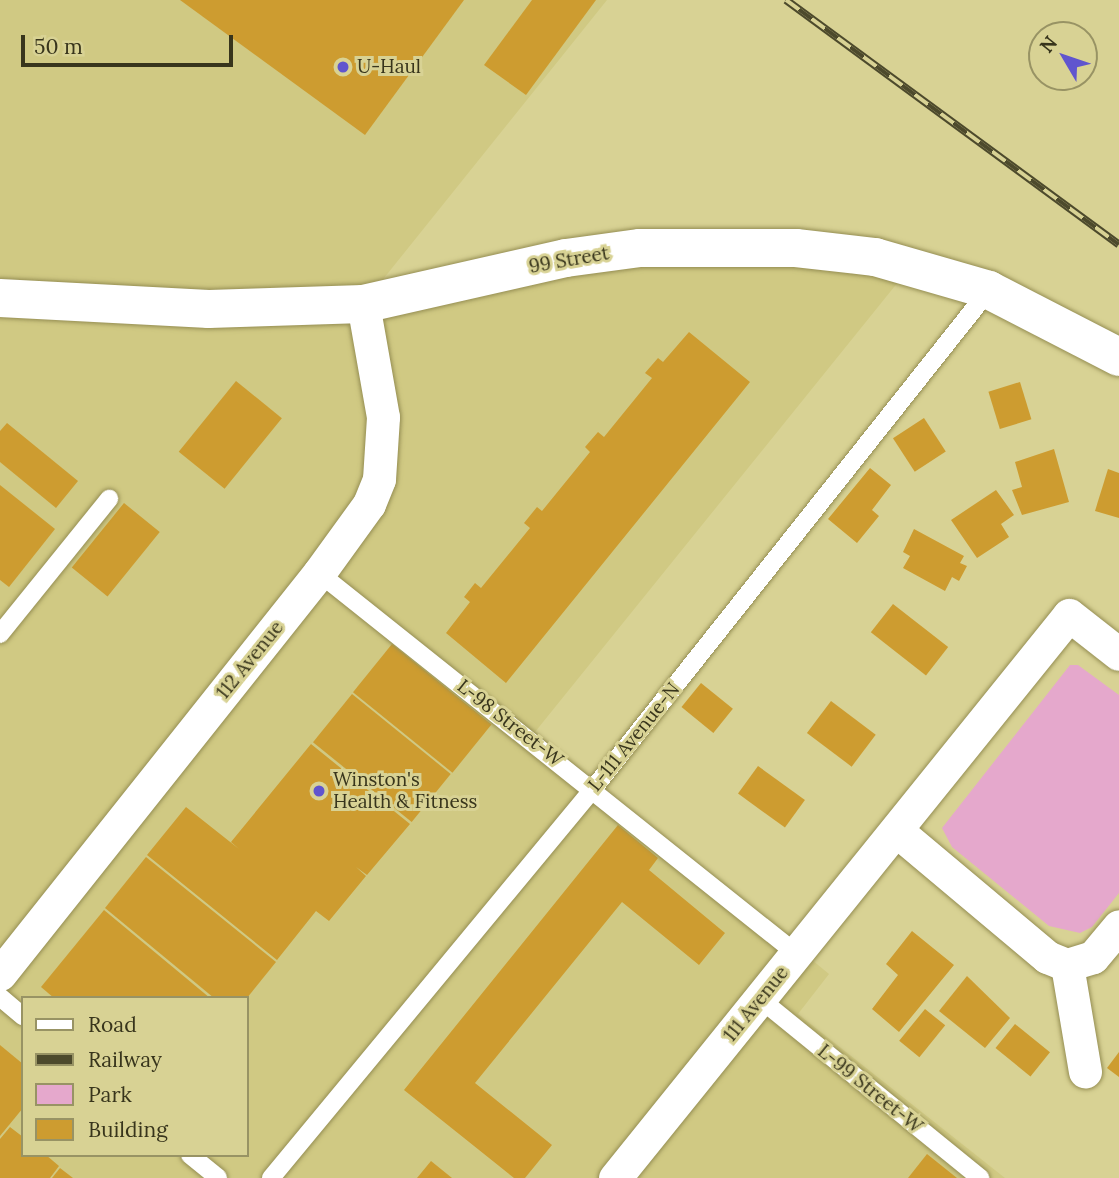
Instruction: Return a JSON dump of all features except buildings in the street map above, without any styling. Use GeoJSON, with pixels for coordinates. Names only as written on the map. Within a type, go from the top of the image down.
{"type":"FeatureCollection","features":[{"type":"Feature","properties":{"kind":"main road","name":"99 Street"},"geometry":{"type":"LineString","coordinates":[[1,299],[209,309],[363,304],[566,258],[640,248],[712,245],[796,248],[875,257],[989,290],[1119,356]]}},
{"type":"Feature","properties":{"kind":"street","name":"112 Avenue"},"geometry":{"type":"LineString","coordinates":[[0,974],[319,573],[369,504],[379,479],[383,417],[363,304]]}},
{"type":"Feature","properties":{"kind":"street","name":"111 Avenue"},"geometry":{"type":"LineString","coordinates":[[615,1178],[1069,615],[1119,654]]}},
{"type":"Feature","properties":{"kind":"street"},"geometry":{"type":"LineString","coordinates":[[897,831],[1047,957],[1067,965],[1093,957],[1119,926]]}},
{"type":"Feature","properties":{"kind":"street"},"geometry":{"type":"LineString","coordinates":[[1067,965],[1085,1071]]}},
{"type":"Feature","properties":{"kind":"lane","name":"L-111 Avenue-N"},"geometry":{"type":"LineString","coordinates":[[271,1178],[593,789],[989,290]]}},
{"type":"Feature","properties":{"kind":"lane"},"geometry":{"type":"LineString","coordinates":[[0,634],[108,499]]}},
{"type":"Feature","properties":{"kind":"lane","name":"L-98 Street-W"},"geometry":{"type":"LineString","coordinates":[[319,573],[797,954]]}},
{"type":"Feature","properties":{"kind":"lane"},"geometry":{"type":"LineString","coordinates":[[0,997],[21,1014]]}},
{"type":"Feature","properties":{"kind":"lane","name":"L-99 Street-W"},"geometry":{"type":"LineString","coordinates":[[760,999],[980,1178]]}},
{"type":"Feature","properties":{"kind":"lane"},"geometry":{"type":"LineString","coordinates":[[192,1157],[218,1178]]}},
{"type":"Feature","properties":{"kind":"shaded area"},"geometry":{"type":"Polygon","coordinates":[[[0,0],[607,0],[364,303],[566,258],[911,266],[535,732],[829,974],[798,1014],[1005,1178],[0,1178],[0,0]]]}},
{"type":"Feature","properties":{"kind":"green space"},"geometry":{"type":"Polygon","coordinates":[[[1070,665],[1078,665],[1119,695],[1119,893],[1092,927],[1080,933],[1049,926],[952,847],[942,828],[1070,665]]]}},
{"type":"Feature","properties":{"kind":"railway"},"geometry":{"type":"LineString","coordinates":[[786,0],[1119,245]]}},
{"type":"Feature","properties":{"kind":"place","name":"U-Haul"},"geometry":{"type":"Point","coordinates":[343,67]}},
{"type":"Feature","properties":{"kind":"place","name":"Winston's Health & Fitness"},"geometry":{"type":"Point","coordinates":[319,791]}}]}
